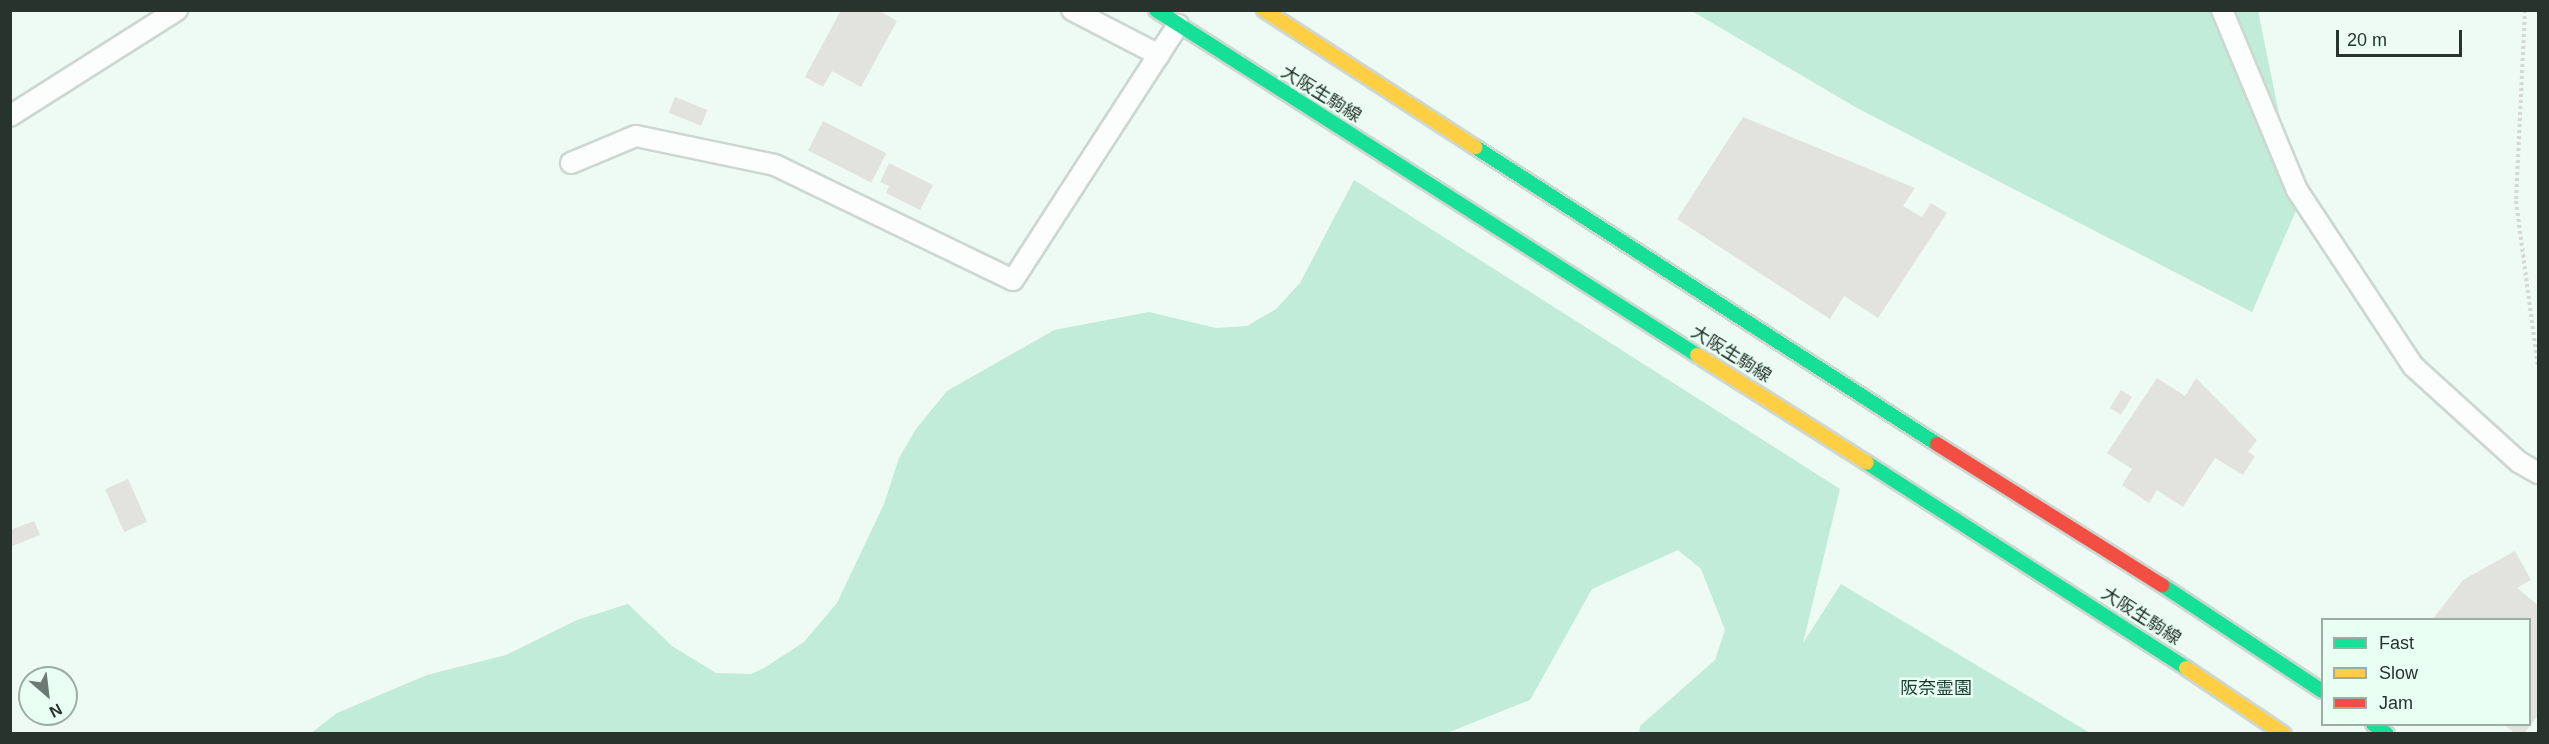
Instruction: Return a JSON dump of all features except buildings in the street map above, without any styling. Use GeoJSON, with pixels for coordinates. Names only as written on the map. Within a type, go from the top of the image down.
{"type":"FeatureCollection","features":[{"type":"Feature","properties":{"kind":"main road","name":"大阪生駒線"},"geometry":{"type":"LineString","coordinates":[[1156,10],[2147,641],[2284,734]]}},
{"type":"Feature","properties":{"kind":"main road","name":"大阪生駒線"},"geometry":{"type":"LineString","coordinates":[[1264,10],[1864,398],[2195,605],[2321,690]]}},
{"type":"Feature","properties":{"kind":"lane"},"geometry":{"type":"LineString","coordinates":[[10,116],[177,10]]}},
{"type":"Feature","properties":{"kind":"lane"},"geometry":{"type":"LineString","coordinates":[[1072,10],[1159,55]]}},
{"type":"Feature","properties":{"kind":"lane"},"geometry":{"type":"LineString","coordinates":[[2222,10],[2297,190],[2413,366],[2519,462],[2538,473]]}},
{"type":"Feature","properties":{"kind":"lane"},"geometry":{"type":"LineString","coordinates":[[571,163],[636,136],[775,165],[1012,280],[1178,24]]}},
{"type":"Feature","properties":{"kind":"path"},"geometry":{"type":"LineString","coordinates":[[2525,10],[2516,201],[2538,368]]}},
{"type":"Feature","properties":{"kind":"green space"},"geometry":{"type":"Polygon","coordinates":[[[1692,11],[2258,11],[2298,206],[2252,312],[1857,108],[1692,11]]]}},
{"type":"Feature","properties":{"kind":"green space","name":"阪奈霊園"},"geometry":{"type":"Polygon","coordinates":[[[1354,180],[1840,489],[1803,643],[1841,584],[2090,733],[1639,733],[1640,726],[1715,660],[1725,630],[1701,569],[1678,550],[1592,589],[1530,700],[1447,733],[311,733],[337,713],[427,675],[506,655],[577,620],[628,604],[672,646],[716,673],[751,674],[764,668],[804,642],[837,603],[884,504],[899,458],[916,429],[947,391],[1054,330],[1149,312],[1216,328],[1247,326],[1276,309],[1300,283],[1354,180]]]}},
{"type":"Feature","properties":{"kind":"traffic: fast"},"geometry":{"type":"LineString","coordinates":[[1156,10],[1697,355]]}},
{"type":"Feature","properties":{"kind":"traffic: fast"},"geometry":{"type":"LineString","coordinates":[[1475,147],[1937,444]]}},
{"type":"Feature","properties":{"kind":"traffic: fast"},"geometry":{"type":"LineString","coordinates":[[1867,463],[2186,668]]}},
{"type":"Feature","properties":{"kind":"traffic: fast"},"geometry":{"type":"LineString","coordinates":[[2162,585],[2321,690]]}},
{"type":"Feature","properties":{"kind":"traffic: fast"},"geometry":{"type":"LineString","coordinates":[[2376,726],[2387,734]]}},
{"type":"Feature","properties":{"kind":"traffic: slow"},"geometry":{"type":"LineString","coordinates":[[1264,10],[1475,147]]}},
{"type":"Feature","properties":{"kind":"traffic: slow"},"geometry":{"type":"LineString","coordinates":[[1697,355],[1867,463]]}},
{"type":"Feature","properties":{"kind":"traffic: slow"},"geometry":{"type":"LineString","coordinates":[[2186,668],[2284,734]]}},
{"type":"Feature","properties":{"kind":"traffic: jam"},"geometry":{"type":"LineString","coordinates":[[1937,444],[2162,585]]}}]}
